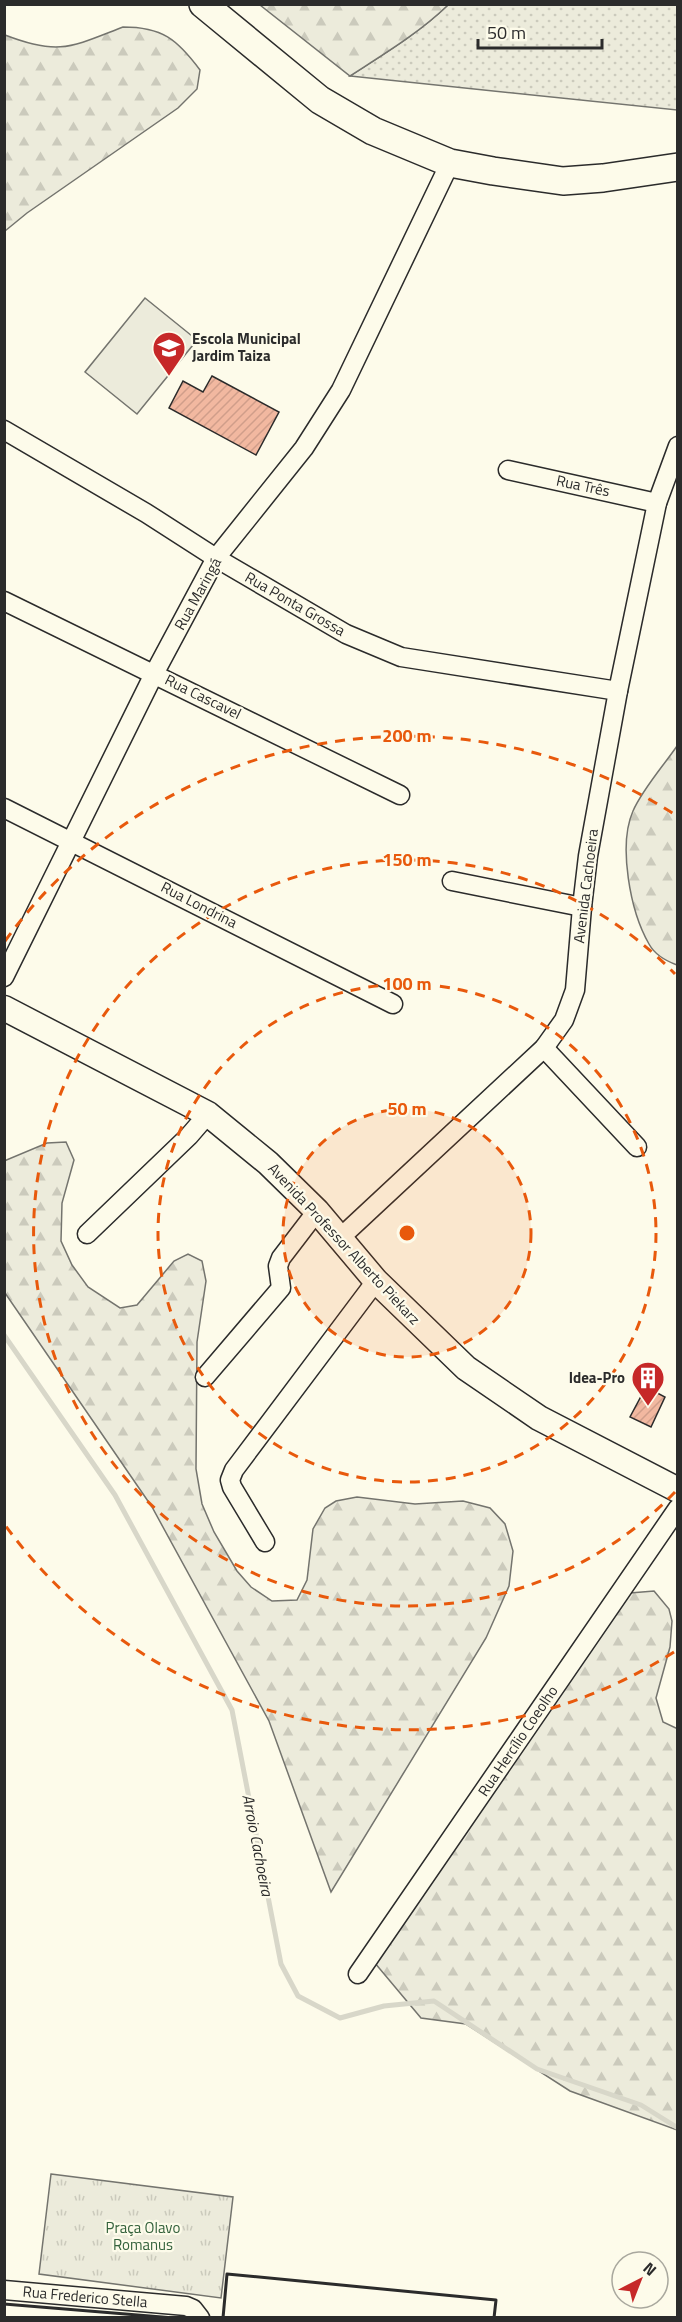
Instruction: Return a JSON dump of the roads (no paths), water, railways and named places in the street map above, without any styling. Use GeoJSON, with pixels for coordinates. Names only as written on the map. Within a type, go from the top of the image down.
{"type":"FeatureCollection","features":[{"type":"Feature","properties":{"kind":"highway"},"geometry":{"type":"LineString","coordinates":[[203,4],[320,100],[373,131],[450,163],[563,181],[603,178],[678,167]]}},
{"type":"Feature","properties":{"kind":"main road","name":"Avenida Professor Alberto Piekarz"},"geometry":{"type":"LineString","coordinates":[[4,1008],[208,1114],[268,1163],[317,1211],[376,1281],[466,1368],[539,1418],[678,1490]]}},
{"type":"Feature","properties":{"kind":"street","name":"Rua Maringá"},"geometry":{"type":"LineString","coordinates":[[4,977],[154,674],[216,558],[304,448],[341,390],[450,163]]}},
{"type":"Feature","properties":{"kind":"street","name":"Rua Ponta Grossa"},"geometry":{"type":"LineString","coordinates":[[4,430],[346,634],[401,657],[618,691]]}},
{"type":"Feature","properties":{"kind":"street","name":"Avenida Cachoeira"},"geometry":{"type":"LineString","coordinates":[[340,1238],[544,1048],[564,1020],[575,990],[588,856],[618,691],[657,503],[678,446]]}},
{"type":"Feature","properties":{"kind":"street","name":"Rua Três"},"geometry":{"type":"LineString","coordinates":[[508,470],[657,503]]}},
{"type":"Feature","properties":{"kind":"street","name":"Rua Cascavel"},"geometry":{"type":"LineString","coordinates":[[4,601],[400,795]]}},
{"type":"Feature","properties":{"kind":"street","name":"Rua Londrina"},"geometry":{"type":"LineString","coordinates":[[4,808],[393,1004]]}},
{"type":"Feature","properties":{"kind":"street"},"geometry":{"type":"LineString","coordinates":[[452,881],[582,907]]}},
{"type":"Feature","properties":{"kind":"street"},"geometry":{"type":"LineString","coordinates":[[544,1048],[637,1148]]}},
{"type":"Feature","properties":{"kind":"street"},"geometry":{"type":"LineString","coordinates":[[87,1234],[189,1136],[208,1114]]}},
{"type":"Feature","properties":{"kind":"street"},"geometry":{"type":"LineString","coordinates":[[205,1377],[278,1293],[280,1288],[278,1266],[281,1258],[317,1211]]}},
{"type":"Feature","properties":{"kind":"street"},"geometry":{"type":"LineString","coordinates":[[265,1542],[232,1487],[230,1480],[234,1470],[376,1281]]}},
{"type":"Feature","properties":{"kind":"street","name":"Rua Hercílio Coeolho"},"geometry":{"type":"LineString","coordinates":[[358,1974],[678,1508]]}},
{"type":"Feature","properties":{"kind":"street","name":"Rua Frederico Stella"},"geometry":{"type":"LineString","coordinates":[[4,2290],[186,2307],[200,2316]]}},
{"type":"Feature","properties":{"kind":"waterway","name":"Arroio Cachoeira"},"geometry":{"type":"LineString","coordinates":[[4,1335],[115,1495],[232,1710],[281,1964],[298,1996],[340,2018],[384,2006],[434,2001],[537,2069],[641,2105],[678,2128]]}},
{"type":"Feature","properties":{"kind":"place","name":"Escola Municipal Jardim Taiza"},"geometry":{"type":"Point","coordinates":[169,377]}},
{"type":"Feature","properties":{"kind":"place","name":"Idea-Pro"},"geometry":{"type":"Point","coordinates":[648,1407]}},
{"type":"Feature","properties":{"kind":"park label","name":"Praça Olavo Romanus"},"geometry":{"type":"Point","coordinates":[143,2236]}}]}
